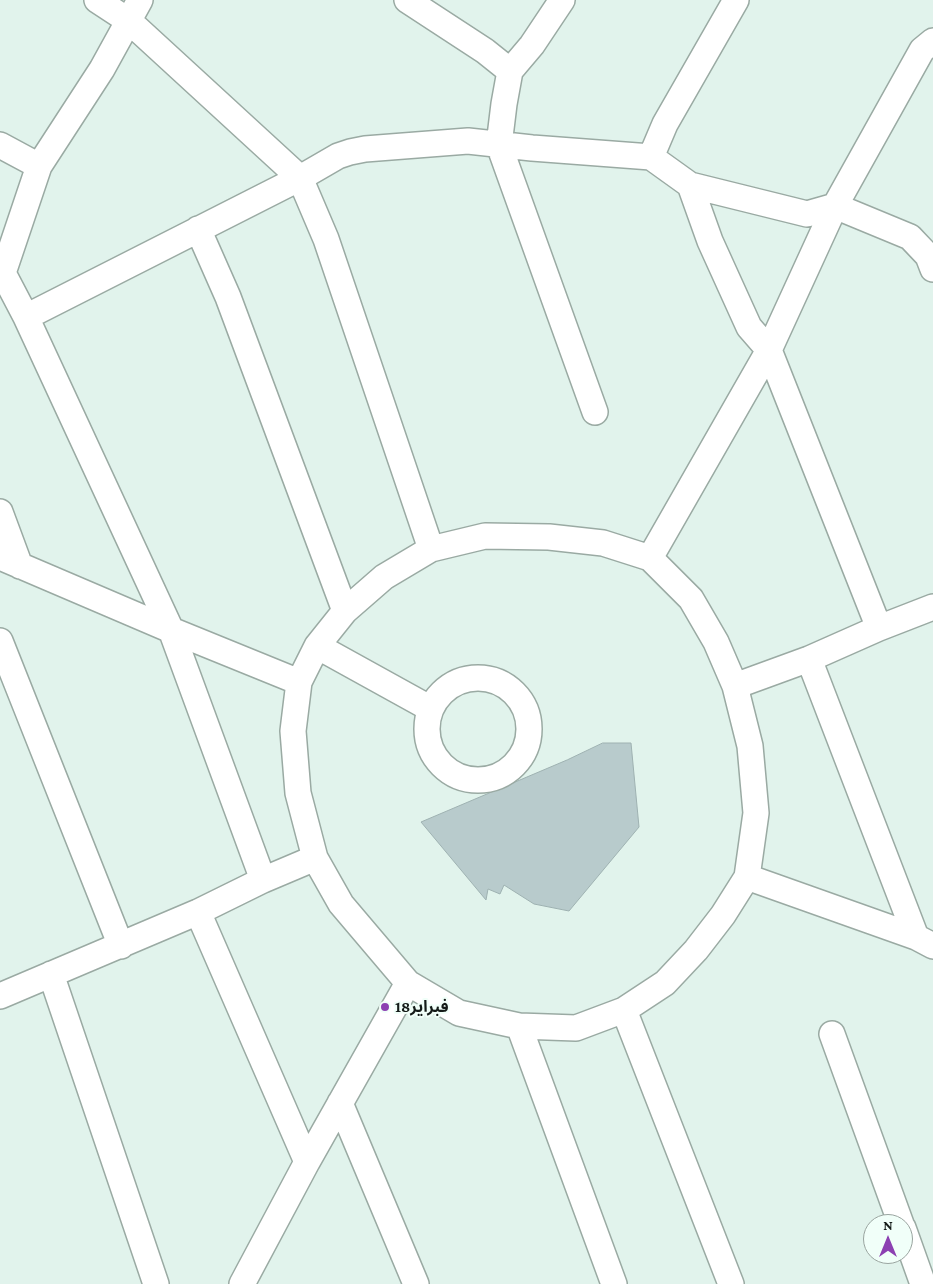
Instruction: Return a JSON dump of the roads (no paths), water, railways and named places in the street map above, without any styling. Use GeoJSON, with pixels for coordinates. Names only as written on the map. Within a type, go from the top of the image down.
{"type":"FeatureCollection","features":[{"type":"Feature","properties":{"kind":"street"},"geometry":{"type":"LineString","coordinates":[[97,0],[135,10],[300,178],[326,239],[431,550]]}},
{"type":"Feature","properties":{"kind":"street"},"geometry":{"type":"LineString","coordinates":[[407,0],[485,51],[510,70]]}},
{"type":"Feature","properties":{"kind":"street"},"geometry":{"type":"LineString","coordinates":[[562,0],[532,45],[510,70],[499,145],[595,412]]}},
{"type":"Feature","properties":{"kind":"street"},"geometry":{"type":"LineString","coordinates":[[651,157],[665,124],[736,0]]}},
{"type":"Feature","properties":{"kind":"street"},"geometry":{"type":"LineString","coordinates":[[135,10],[102,68],[39,166],[2,272],[26,317],[171,630],[263,880]]}},
{"type":"Feature","properties":{"kind":"street"},"geometry":{"type":"LineString","coordinates":[[650,558],[769,350],[835,206],[922,50],[933,41]]}},
{"type":"Feature","properties":{"kind":"street"},"geometry":{"type":"LineString","coordinates":[[26,317],[300,178],[338,156],[366,149],[468,141],[651,157],[690,185],[807,214],[835,206],[910,237],[931,259]]}},
{"type":"Feature","properties":{"kind":"street"},"geometry":{"type":"LineString","coordinates":[[0,145],[39,166]]}},
{"type":"Feature","properties":{"kind":"street"},"geometry":{"type":"LineString","coordinates":[[690,185],[710,241],[749,327],[769,350],[879,628]]}},
{"type":"Feature","properties":{"kind":"street"},"geometry":{"type":"LineString","coordinates":[[198,229],[228,297],[345,611]]}},
{"type":"Feature","properties":{"kind":"street"},"geometry":{"type":"LineString","coordinates":[[0,512],[10,561],[299,682]]}},
{"type":"Feature","properties":{"kind":"street"},"geometry":{"type":"LineString","coordinates":[[485,536],[549,537],[603,543],[650,558],[691,599],[716,642],[735,686],[750,746],[756,814],[747,877],[723,914],[696,950],[665,983],[624,1010],[576,1028],[519,1026],[459,1013],[408,982],[341,904],[315,858],[298,792],[293,731],[299,682],[317,646],[345,611],[384,577],[431,550],[485,536]]}},
{"type":"Feature","properties":{"kind":"street"},"geometry":{"type":"LineString","coordinates":[[735,686],[933,607]]}},
{"type":"Feature","properties":{"kind":"street"},"geometry":{"type":"LineString","coordinates":[[0,641],[121,946]]}},
{"type":"Feature","properties":{"kind":"street"},"geometry":{"type":"LineString","coordinates":[[317,646],[431,709]]}},
{"type":"Feature","properties":{"kind":"street"},"geometry":{"type":"LineString","coordinates":[[809,658],[924,942]]}},
{"type":"Feature","properties":{"kind":"street"},"geometry":{"type":"LineString","coordinates":[[469,679],[482,679],[506,687],[523,705],[527,717],[529,730],[522,754],[514,764],[493,778],[467,779],[455,775],[444,768],[430,747],[427,722],[431,709],[437,698],[446,690],[457,683],[469,679]]}},
{"type":"Feature","properties":{"kind":"street"},"geometry":{"type":"LineString","coordinates":[[0,996],[121,946],[315,858]]}},
{"type":"Feature","properties":{"kind":"street"},"geometry":{"type":"LineString","coordinates":[[747,877],[924,942]]}},
{"type":"Feature","properties":{"kind":"street"},"geometry":{"type":"LineString","coordinates":[[198,912],[307,1162]]}},
{"type":"Feature","properties":{"kind":"street"},"geometry":{"type":"LineString","coordinates":[[51,974],[156,1284]]}},
{"type":"Feature","properties":{"kind":"street"},"geometry":{"type":"LineString","coordinates":[[242,1284],[307,1162],[408,982]]}},
{"type":"Feature","properties":{"kind":"street"},"geometry":{"type":"LineString","coordinates":[[624,1010],[731,1284]]}},
{"type":"Feature","properties":{"kind":"street"},"geometry":{"type":"LineString","coordinates":[[519,1026],[614,1284]]}},
{"type":"Feature","properties":{"kind":"street"},"geometry":{"type":"LineString","coordinates":[[832,1034],[897,1214]]}},
{"type":"Feature","properties":{"kind":"street"},"geometry":{"type":"LineString","coordinates":[[340,1103],[416,1284]]}},
{"type":"Feature","properties":{"kind":"street"},"geometry":{"type":"LineString","coordinates":[[913,1256],[923,1284]]}},
{"type":"Feature","properties":{"kind":"place","name":"18فبراير"},"geometry":{"type":"Point","coordinates":[385,1007]}}]}
